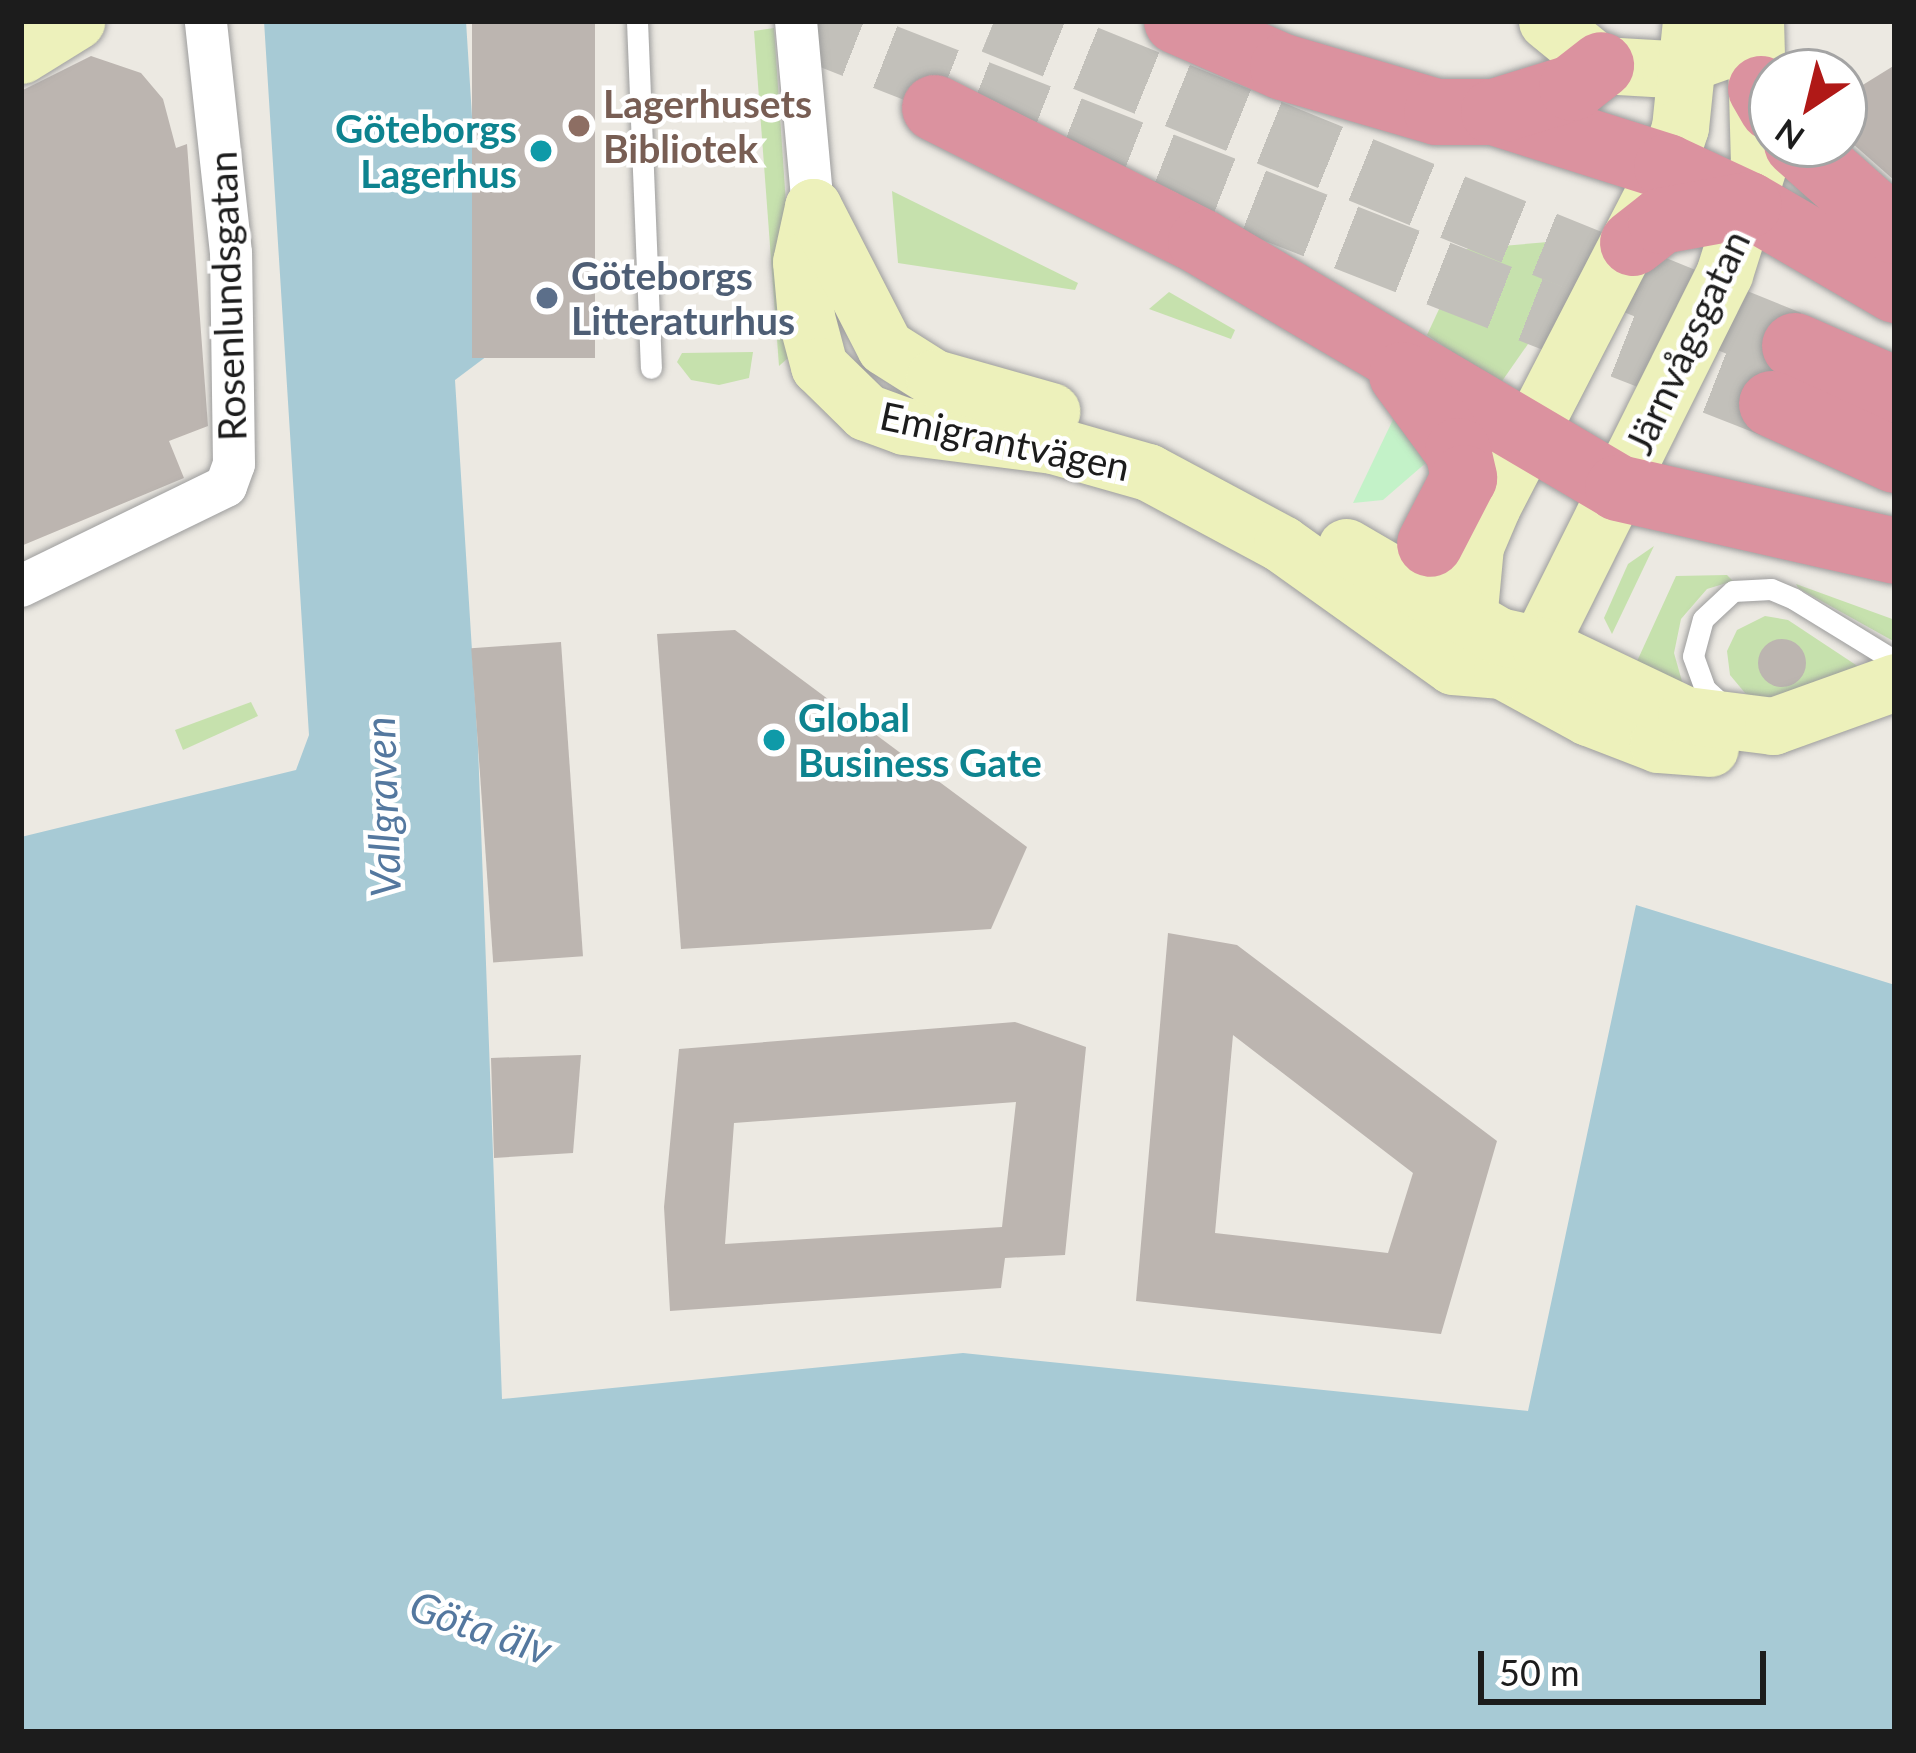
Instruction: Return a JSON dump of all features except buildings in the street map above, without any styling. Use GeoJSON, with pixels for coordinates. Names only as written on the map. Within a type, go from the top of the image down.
{"type":"FeatureCollection","features":[{"type":"Feature","properties":{"kind":"highway"},"geometry":{"type":"LineString","coordinates":[[1177,21],[1283,67],[1437,112],[1494,112],[1572,88],[1610,43]]}},
{"type":"Feature","properties":{"kind":"highway"},"geometry":{"type":"LineString","coordinates":[[935,108],[1068,169],[1618,488],[1770,516],[1895,551]]}},
{"type":"Feature","properties":{"kind":"highway"},"geometry":{"type":"LineString","coordinates":[[1494,112],[1666,167],[1749,205],[1895,290]]}},
{"type":"Feature","properties":{"kind":"highway"},"geometry":{"type":"LineString","coordinates":[[1824,168],[1895,231]]}},
{"type":"Feature","properties":{"kind":"highway"},"geometry":{"type":"LineString","coordinates":[[1633,244],[1661,221],[1749,205]]}},
{"type":"Feature","properties":{"kind":"highway"},"geometry":{"type":"LineString","coordinates":[[1398,359],[1403,379],[1458,451],[1464,478],[1430,544]]}},
{"type":"Feature","properties":{"kind":"highway"},"geometry":{"type":"LineString","coordinates":[[1895,390],[1783,375],[1895,460]]}},
{"type":"Feature","properties":{"kind":"street"},"geometry":{"type":"LineString","coordinates":[[21,55],[76,21]]}},
{"type":"Feature","properties":{"kind":"street","name":"Rosenlundsgatan"},"geometry":{"type":"LineString","coordinates":[[21,586],[226,486],[234,464],[231,253],[206,21]]}},
{"type":"Feature","properties":{"kind":"street"},"geometry":{"type":"LineString","coordinates":[[796,21],[812,207]]}},
{"type":"Feature","properties":{"kind":"street"},"geometry":{"type":"LineString","coordinates":[[1547,21],[1610,43],[1643,71],[1691,42],[1723,50],[1755,21]]}},
{"type":"Feature","properties":{"kind":"street"},"geometry":{"type":"LineString","coordinates":[[1523,666],[1472,638],[1468,620],[1475,546],[1633,244],[1666,167],[1691,42]]}},
{"type":"Feature","properties":{"kind":"street","name":"Järnvågsgatan"},"geometry":{"type":"LineString","coordinates":[[1523,666],[1684,363],[1749,205],[1755,168]]}},
{"type":"Feature","properties":{"kind":"street","name":"Emigrantvägen"},"geometry":{"type":"LineString","coordinates":[[812,207],[885,347],[917,368],[987,397],[1127,432],[1199,459],[1468,620]]}},
{"type":"Feature","properties":{"kind":"street","name":"Emigrantvägen"},"geometry":{"type":"LineString","coordinates":[[812,207],[801,262],[806,317],[819,366],[866,412],[904,426],[1053,445],[1148,472],[1282,544],[1453,666],[1523,666],[1629,736],[1691,751],[1721,747],[1750,729],[1895,682]]}},
{"type":"Feature","properties":{"kind":"street"},"geometry":{"type":"LineString","coordinates":[[1360,556],[1430,544],[1492,506]]}},
{"type":"Feature","properties":{"kind":"lane"},"geometry":{"type":"LineString","coordinates":[[637,21],[651,368]]}},
{"type":"Feature","properties":{"kind":"lane"},"geometry":{"type":"LineString","coordinates":[[1750,729],[1705,689],[1693,656],[1703,619],[1733,591],[1771,589],[1895,661]]}},
{"type":"Feature","properties":{"kind":"green space"},"geometry":{"type":"Polygon","coordinates":[[[774,28],[796,351],[779,366],[754,31],[774,28]]]}},
{"type":"Feature","properties":{"kind":"green space"},"geometry":{"type":"Polygon","coordinates":[[[892,191],[1078,283],[1075,290],[898,263],[892,191]]]}},
{"type":"Feature","properties":{"kind":"green space"},"geometry":{"type":"Polygon","coordinates":[[[1548,242],[1574,249],[1535,334],[1500,384],[1427,335],[1467,249],[1548,242]]]}},
{"type":"Feature","properties":{"kind":"green space"},"geometry":{"type":"Polygon","coordinates":[[[1169,292],[1235,330],[1231,339],[1149,309],[1169,292]]]}},
{"type":"Feature","properties":{"kind":"green space"},"geometry":{"type":"Polygon","coordinates":[[[753,352],[749,378],[719,385],[691,380],[677,362],[682,353],[753,352]]]}},
{"type":"Feature","properties":{"kind":"green space"},"geometry":{"type":"Polygon","coordinates":[[[1400,405],[1435,455],[1383,500],[1353,503],[1400,405]]]}},
{"type":"Feature","properties":{"kind":"green space"},"geometry":{"type":"Polygon","coordinates":[[[1654,546],[1612,634],[1604,618],[1628,564],[1654,546]]]}},
{"type":"Feature","properties":{"kind":"green space"},"geometry":{"type":"Polygon","coordinates":[[[1727,575],[1733,581],[1707,589],[1681,619],[1674,653],[1683,685],[1633,670],[1676,576],[1727,575]]]}},
{"type":"Feature","properties":{"kind":"green space"},"geometry":{"type":"Polygon","coordinates":[[[1796,584],[1895,620],[1895,642],[1798,588],[1796,584]]]}},
{"type":"Feature","properties":{"kind":"green space"},"geometry":{"type":"Polygon","coordinates":[[[1765,616],[1788,620],[1859,667],[1792,696],[1758,700],[1745,693],[1730,675],[1727,651],[1737,630],[1765,616]]]}},
{"type":"Feature","properties":{"kind":"green space"},"geometry":{"type":"Polygon","coordinates":[[[251,702],[258,716],[183,750],[175,730],[251,702]]]}},
{"type":"Feature","properties":{"kind":"water"},"geometry":{"type":"Polygon","coordinates":[[[264,21],[466,21],[487,356],[455,380],[478,746],[502,1399],[963,1353],[1528,1411],[1636,905],[1895,985],[1895,1732],[21,1732],[21,837],[296,770],[309,735],[264,21]]]}},
{"type":"Feature","properties":{"kind":"tunnel"},"geometry":{"type":"LineString","coordinates":[[793,21],[1772,404]]}},
{"type":"Feature","properties":{"kind":"tunnel"},"geometry":{"type":"LineString","coordinates":[[994,21],[1795,346]]}},
{"type":"Feature","properties":{"kind":"place","name":"Lagerhusets Bibliotek"},"geometry":{"type":"Point","coordinates":[579,126]}},
{"type":"Feature","properties":{"kind":"place","name":"Göteborgs Lagerhus"},"geometry":{"type":"Point","coordinates":[541,151]}},
{"type":"Feature","properties":{"kind":"place","name":"Göteborgs Litteraturhus"},"geometry":{"type":"Point","coordinates":[547,298]}},
{"type":"Feature","properties":{"kind":"place","name":"Global Business Gate"},"geometry":{"type":"Point","coordinates":[774,740]}},
{"type":"Feature","properties":{"kind":"water label","name":"Vallgraven"},"geometry":{"type":"Point","coordinates":[382,807]}},
{"type":"Feature","properties":{"kind":"water label","name":"Göta älv"},"geometry":{"type":"Point","coordinates":[481,1627]}}]}
